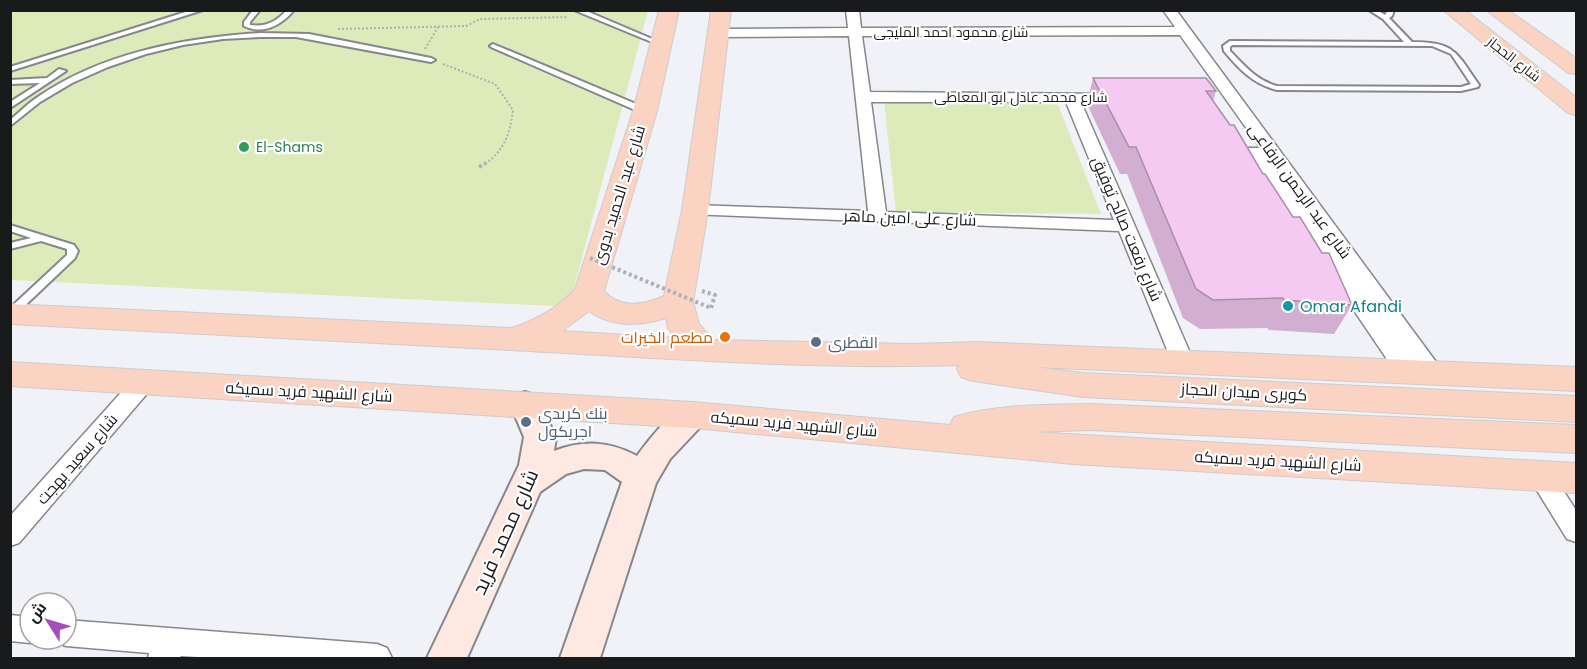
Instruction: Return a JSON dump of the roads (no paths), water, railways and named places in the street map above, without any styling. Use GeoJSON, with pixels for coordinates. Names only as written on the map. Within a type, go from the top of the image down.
{"type":"FeatureCollection","features":[{"type":"Feature","properties":{"kind":"main road","name":"شارع عبد الحميد بدوى"},"geometry":{"type":"LineString","coordinates":[[513,339],[559,320],[589,292],[645,111],[669,10]]}},
{"type":"Feature","properties":{"kind":"main road","name":"شارع الحجاز"},"geometry":{"type":"LineString","coordinates":[[1452,10],[1527,70],[1571,79]]}},
{"type":"Feature","properties":{"kind":"main road","name":"شارع الحجاز"},"geometry":{"type":"LineString","coordinates":[[1495,10],[1571,79],[1576,108]]}},
{"type":"Feature","properties":{"kind":"main road"},"geometry":{"type":"LineString","coordinates":[[705,351],[684,328],[678,302],[695,210],[720,22]]}},
{"type":"Feature","properties":{"kind":"main road"},"geometry":{"type":"LineString","coordinates":[[1527,70],[1557,72],[1571,79]]}},
{"type":"Feature","properties":{"kind":"main road"},"geometry":{"type":"LineString","coordinates":[[589,292],[592,298],[606,308],[626,314],[648,313],[678,302]]}},
{"type":"Feature","properties":{"kind":"main road"},"geometry":{"type":"LineString","coordinates":[[10,314],[705,351],[914,355],[977,353],[1576,378]]}},
{"type":"Feature","properties":{"kind":"main road","name":"كوبرى ميدان الحجاز"},"geometry":{"type":"LineString","coordinates":[[914,355],[1014,376],[1083,385],[1576,408]]}},
{"type":"Feature","properties":{"kind":"main road","name":"شارع الشهيد فريد سميكه"},"geometry":{"type":"LineString","coordinates":[[10,374],[693,415],[1072,450],[1576,478]]}},
{"type":"Feature","properties":{"kind":"main road","name":"شارع محمد فريد"},"geometry":{"type":"LineString","coordinates":[[447,658],[540,451],[540,437],[525,404]]}},
{"type":"Feature","properties":{"kind":"main road"},"geometry":{"type":"LineString","coordinates":[[580,658],[640,479],[659,450],[693,415]]}},
{"type":"Feature","properties":{"kind":"main road","name":"كوبرى ميدان الحجاز"},"geometry":{"type":"LineString","coordinates":[[918,436],[997,423],[1090,417],[1576,439]]}},
{"type":"Feature","properties":{"kind":"main road"},"geometry":{"type":"LineString","coordinates":[[528,482],[558,461],[594,455],[626,465],[640,479]]}},
{"type":"Feature","properties":{"kind":"street"},"geometry":{"type":"LineString","coordinates":[[852,10],[878,216]]}},
{"type":"Feature","properties":{"kind":"street","name":"شارع عبد الرحمن الرفاعى"},"geometry":{"type":"LineString","coordinates":[[1155,10],[1177,31],[1419,372]]}},
{"type":"Feature","properties":{"kind":"street","name":"شارع عبد الرحمن الرفاعى"},"geometry":{"type":"LineString","coordinates":[[1169,10],[1177,31]]}},
{"type":"Feature","properties":{"kind":"street","name":"شارع محمود احمد المليجى"},"geometry":{"type":"LineString","coordinates":[[720,22],[855,32],[1177,31]]}},
{"type":"Feature","properties":{"kind":"street","name":"شارع محمد عادل ابو المعاطى"},"geometry":{"type":"LineString","coordinates":[[863,97],[1132,97]]}},
{"type":"Feature","properties":{"kind":"street","name":"شارع رفعت صالح توفيق"},"geometry":{"type":"LineString","coordinates":[[1072,97],[1183,362]]}},
{"type":"Feature","properties":{"kind":"street","name":"شارع على امين ماهر"},"geometry":{"type":"LineString","coordinates":[[695,210],[1126,226]]}},
{"type":"Feature","properties":{"kind":"street","name":"شارع سعيد بهجت"},"geometry":{"type":"LineString","coordinates":[[10,535],[143,383]]}},
{"type":"Feature","properties":{"kind":"street"},"geometry":{"type":"LineString","coordinates":[[1540,476],[1576,531]]}},
{"type":"Feature","properties":{"kind":"street"},"geometry":{"type":"LineString","coordinates":[[78,635],[168,650],[377,658]]}},
{"type":"Feature","properties":{"kind":"lane"},"geometry":{"type":"LineString","coordinates":[[10,69],[200,10]]}},
{"type":"Feature","properties":{"kind":"lane"},"geometry":{"type":"LineString","coordinates":[[257,10],[247,22],[247,26],[265,28],[277,24],[291,10]]}},
{"type":"Feature","properties":{"kind":"lane"},"geometry":{"type":"LineString","coordinates":[[577,10],[661,44]]}},
{"type":"Feature","properties":{"kind":"lane"},"geometry":{"type":"LineString","coordinates":[[1372,10],[1385,18],[1410,44],[1433,44],[1451,51],[1475,85],[1461,89],[1278,88],[1256,81],[1226,48],[1227,45],[1239,43],[1410,44]]}},
{"type":"Feature","properties":{"kind":"lane"},"geometry":{"type":"LineString","coordinates":[[1385,18],[1389,16],[1391,10]]}},
{"type":"Feature","properties":{"kind":"lane"},"geometry":{"type":"LineString","coordinates":[[10,124],[36,102],[81,76],[125,59],[162,48],[245,34],[298,35],[431,60]]}},
{"type":"Feature","properties":{"kind":"lane"},"geometry":{"type":"LineString","coordinates":[[493,46],[645,111]]}},
{"type":"Feature","properties":{"kind":"lane"},"geometry":{"type":"LineString","coordinates":[[34,61],[81,76]]}},
{"type":"Feature","properties":{"kind":"lane"},"geometry":{"type":"LineString","coordinates":[[10,105],[62,71]]}},
{"type":"Feature","properties":{"kind":"lane"},"geometry":{"type":"LineString","coordinates":[[10,82],[48,80]]}},
{"type":"Feature","properties":{"kind":"lane"},"geometry":{"type":"LineString","coordinates":[[10,228],[71,247],[74,251],[72,256],[10,314]]}},
{"type":"Feature","properties":{"kind":"lane"},"geometry":{"type":"LineString","coordinates":[[10,246],[41,238]]}},
{"type":"Feature","properties":{"kind":"place","name":"El-Shams"},"geometry":{"type":"Point","coordinates":[244,147]}},
{"type":"Feature","properties":{"kind":"place","name":"Omar Afandi"},"geometry":{"type":"Point","coordinates":[1288,306]}},
{"type":"Feature","properties":{"kind":"place","name":"مطعم الخيرات"},"geometry":{"type":"Point","coordinates":[725,337]}},
{"type":"Feature","properties":{"kind":"place","name":"القطرى"},"geometry":{"type":"Point","coordinates":[816,342]}},
{"type":"Feature","properties":{"kind":"place","name":"بنك كريدى اجريكول"},"geometry":{"type":"Point","coordinates":[526,422]}}]}
